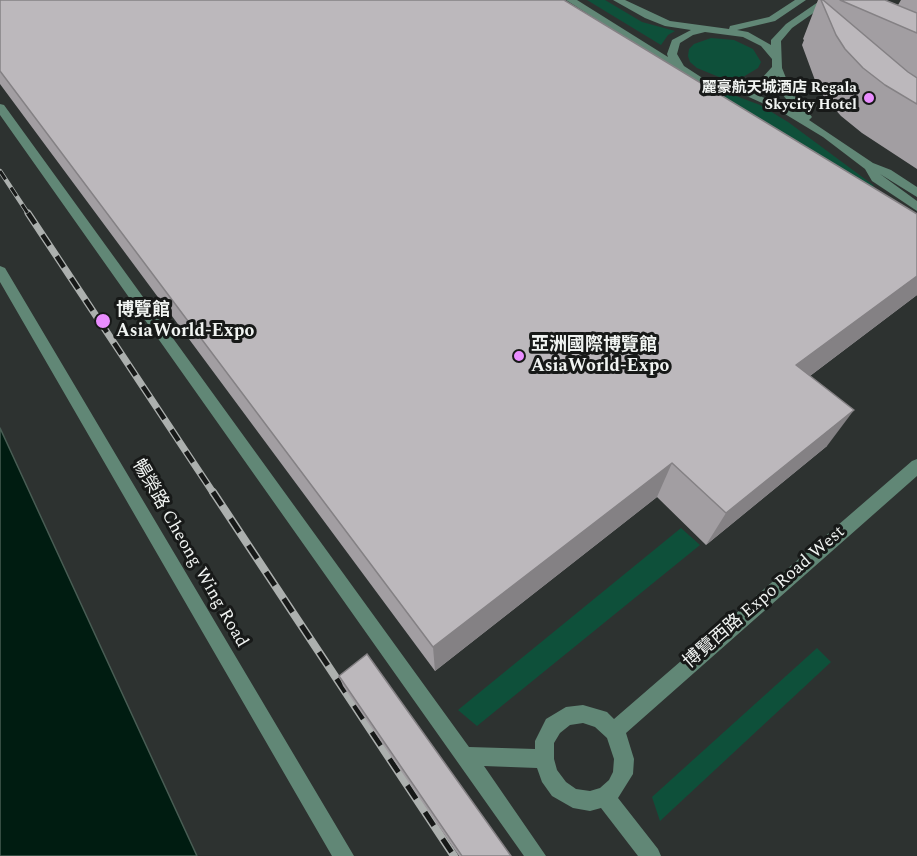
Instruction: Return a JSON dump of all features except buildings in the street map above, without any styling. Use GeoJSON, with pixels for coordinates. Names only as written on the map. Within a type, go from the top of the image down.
{"type":"FeatureCollection","features":[{"type":"Feature","properties":{"kind":"street"},"geometry":{"type":"LineString","coordinates":[[571,0],[700,81],[753,94],[784,109],[827,135],[869,166],[887,172],[917,193]]}},
{"type":"Feature","properties":{"kind":"street"},"geometry":{"type":"LineString","coordinates":[[618,0],[658,20],[682,27],[721,30],[756,39],[772,51],[793,102],[827,135]]}},
{"type":"Feature","properties":{"kind":"street"},"geometry":{"type":"LineString","coordinates":[[721,30],[754,25],[772,19],[801,0]]}},
{"type":"Feature","properties":{"kind":"street"},"geometry":{"type":"LineString","coordinates":[[730,87],[756,84],[766,80],[777,64],[776,40],[783,30],[827,0]]}},
{"type":"Feature","properties":{"kind":"street"},"geometry":{"type":"LineString","coordinates":[[679,67],[672,54],[676,42],[690,33],[710,29]]}},
{"type":"Feature","properties":{"kind":"street"},"geometry":{"type":"LineString","coordinates":[[0,107],[536,856]]}},
{"type":"Feature","properties":{"kind":"street"},"geometry":{"type":"LineString","coordinates":[[869,166],[876,178],[917,207]]}},
{"type":"Feature","properties":{"kind":"street","name":"暢榮路 Cheong Wing Road"},"geometry":{"type":"LineString","coordinates":[[0,271],[344,856]]}},
{"type":"Feature","properties":{"kind":"street","name":"博覽西路 Expo Road West"},"geometry":{"type":"LineString","coordinates":[[614,731],[917,466]]}},
{"type":"Feature","properties":{"kind":"street"},"geometry":{"type":"LineString","coordinates":[[583,714],[600,719],[614,731],[621,744],[624,759],[623,774],[616,787],[605,797],[590,801],[573,798],[559,789],[549,775],[544,759],[545,741],[553,726],[566,716],[583,714]]}},
{"type":"Feature","properties":{"kind":"street"},"geometry":{"type":"LineString","coordinates":[[463,756],[544,759]]}},
{"type":"Feature","properties":{"kind":"street"},"geometry":{"type":"LineString","coordinates":[[605,797],[651,856]]}},
{"type":"Feature","properties":{"kind":"green space"},"geometry":{"type":"Polygon","coordinates":[[[587,0],[605,0],[642,22],[675,31],[668,35],[661,45],[587,0]]]}},
{"type":"Feature","properties":{"kind":"green space"},"geometry":{"type":"Polygon","coordinates":[[[711,38],[734,40],[753,49],[761,62],[758,68],[743,77],[731,78],[719,77],[697,68],[690,62],[689,49],[694,44],[711,38]]]}},
{"type":"Feature","properties":{"kind":"green space"},"geometry":{"type":"Polygon","coordinates":[[[710,91],[736,96],[760,105],[788,122],[873,185],[875,190],[710,91]]]}},
{"type":"Feature","properties":{"kind":"green space"},"geometry":{"type":"Polygon","coordinates":[[[681,528],[700,545],[477,726],[458,710],[681,528]]]}},
{"type":"Feature","properties":{"kind":"green space"},"geometry":{"type":"Polygon","coordinates":[[[817,648],[831,662],[660,821],[652,797],[817,648]]]}},
{"type":"Feature","properties":{"kind":"shaded area"},"geometry":{"type":"Polygon","coordinates":[[[0,428],[197,856],[0,856],[0,428]]]}},
{"type":"Feature","properties":{"kind":"railway"},"geometry":{"type":"LineString","coordinates":[[0,171],[29,215]]}},
{"type":"Feature","properties":{"kind":"railway"},"geometry":{"type":"LineString","coordinates":[[28,213],[214,494]]}},
{"type":"Feature","properties":{"kind":"railway"},"geometry":{"type":"LineString","coordinates":[[213,492],[454,856]]}},
{"type":"Feature","properties":{"kind":"place","name":"麗豪航天城酒店 Regala Skycity Hotel"},"geometry":{"type":"Point","coordinates":[869,98]}},
{"type":"Feature","properties":{"kind":"place","name":"博覽館 AsiaWorld-Expo"},"geometry":{"type":"Point","coordinates":[103,321]}},
{"type":"Feature","properties":{"kind":"place","name":"亞洲國際博覽館 AsiaWorld-Expo"},"geometry":{"type":"Point","coordinates":[519,356]}}]}
